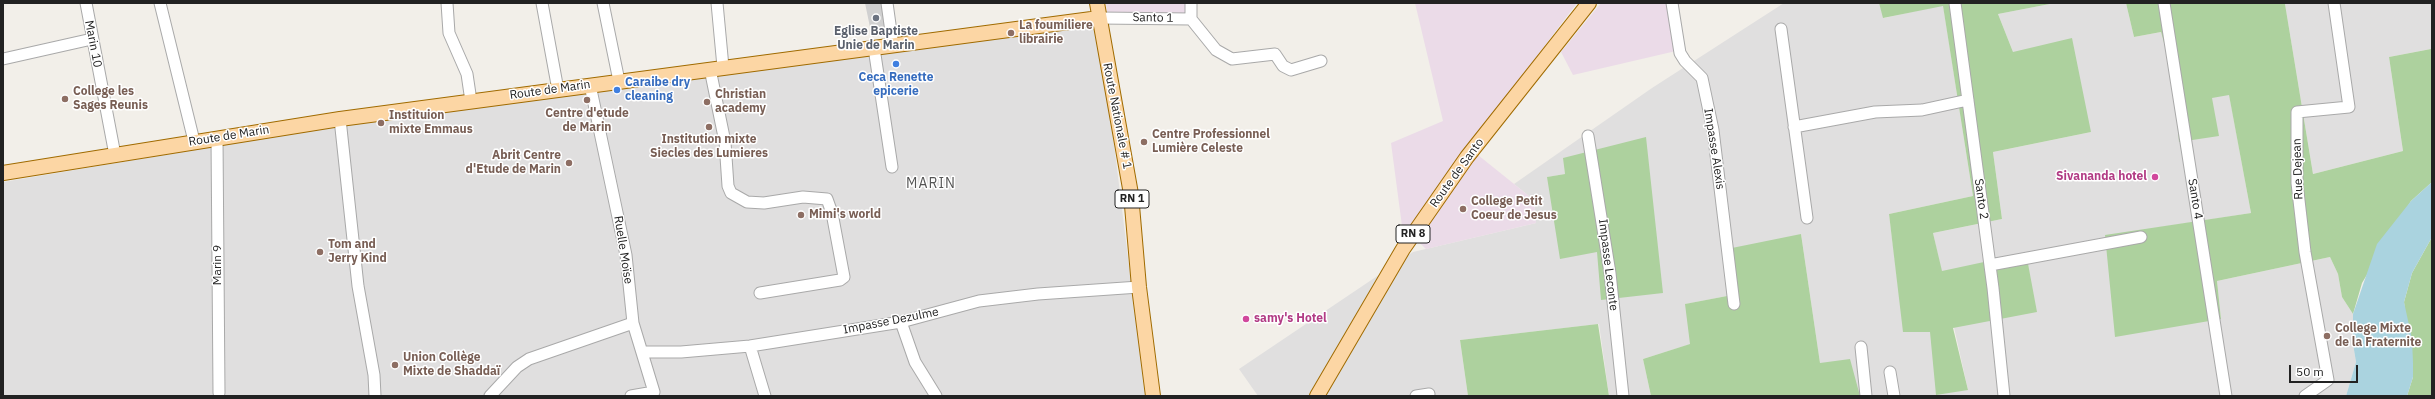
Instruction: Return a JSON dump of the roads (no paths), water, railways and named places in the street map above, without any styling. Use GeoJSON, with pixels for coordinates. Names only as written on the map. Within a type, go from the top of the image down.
{"type":"FeatureCollection","features":[{"type":"Feature","properties":{"kind":"main road","name":"Route Nationale # 1"},"geometry":{"type":"LineString","coordinates":[[1097,3],[1098,18],[1131,194],[1139,287],[1153,396]]}},
{"type":"Feature","properties":{"kind":"main road","name":"Route de Santo"},"geometry":{"type":"LineString","coordinates":[[1318,396],[1403,249],[1468,157],[1589,3]]}},
{"type":"Feature","properties":{"kind":"main road","name":"Route de Marin"},"geometry":{"type":"LineString","coordinates":[[3,173],[194,141],[340,119],[1098,18]]}},
{"type":"Feature","properties":{"kind":"street","name":"Marin 10"},"geometry":{"type":"LineString","coordinates":[[86,3],[115,155]]}},
{"type":"Feature","properties":{"kind":"street"},"geometry":{"type":"LineString","coordinates":[[160,3],[194,141]]}},
{"type":"Feature","properties":{"kind":"street"},"geometry":{"type":"LineString","coordinates":[[447,3],[449,33],[467,74],[471,101]]}},
{"type":"Feature","properties":{"kind":"street"},"geometry":{"type":"LineString","coordinates":[[542,3],[558,90]]}},
{"type":"Feature","properties":{"kind":"street"},"geometry":{"type":"LineString","coordinates":[[603,3],[619,81]]}},
{"type":"Feature","properties":{"kind":"street"},"geometry":{"type":"LineString","coordinates":[[717,3],[717,68],[728,186],[731,193],[747,202],[764,203],[803,197],[827,199],[832,213],[844,276],[840,280],[760,293]]}},
{"type":"Feature","properties":{"kind":"street"},"geometry":{"type":"LineString","coordinates":[[887,3],[893,46]]}},
{"type":"Feature","properties":{"kind":"street","name":"Santo 1"},"geometry":{"type":"LineString","coordinates":[[1098,18],[1191,19],[1191,3]]}},
{"type":"Feature","properties":{"kind":"street","name":"Impasse Alexis"},"geometry":{"type":"LineString","coordinates":[[1672,3],[1680,53],[1685,61],[1702,78],[1713,130],[1734,304]]}},
{"type":"Feature","properties":{"kind":"street","name":"Santo 2"},"geometry":{"type":"LineString","coordinates":[[1955,3],[1990,265],[2004,396]]}},
{"type":"Feature","properties":{"kind":"street","name":"Santo 4"},"geometry":{"type":"LineString","coordinates":[[2164,3],[2226,396]]}},
{"type":"Feature","properties":{"kind":"street","name":"Rue Dejean"},"geometry":{"type":"LineString","coordinates":[[2306,396],[2328,380],[2306,252],[2297,183],[2297,112],[2349,107],[2334,3]]}},
{"type":"Feature","properties":{"kind":"street"},"geometry":{"type":"LineString","coordinates":[[1191,19],[1216,50],[1232,59],[1275,54],[1283,66],[1291,70],[1321,61]]}},
{"type":"Feature","properties":{"kind":"street"},"geometry":{"type":"LineString","coordinates":[[1781,29],[1807,218]]}},
{"type":"Feature","properties":{"kind":"street"},"geometry":{"type":"LineString","coordinates":[[3,59],[92,39]]}},
{"type":"Feature","properties":{"kind":"street"},"geometry":{"type":"LineString","coordinates":[[874,48],[892,166]]}},
{"type":"Feature","properties":{"kind":"street","name":"Ruelle Moïse"},"geometry":{"type":"LineString","coordinates":[[590,85],[626,255],[633,323],[654,392],[631,396]]}},
{"type":"Feature","properties":{"kind":"street"},"geometry":{"type":"LineString","coordinates":[[1794,127],[1875,112],[1922,110],[1968,100]]}},
{"type":"Feature","properties":{"kind":"street"},"geometry":{"type":"LineString","coordinates":[[340,119],[358,286],[374,375],[375,396]]}},
{"type":"Feature","properties":{"kind":"street","name":"Impasse Leconte"},"geometry":{"type":"LineString","coordinates":[[1588,136],[1610,273],[1623,396]]}},
{"type":"Feature","properties":{"kind":"street","name":"Marin 9"},"geometry":{"type":"LineString","coordinates":[[217,138],[219,393]]}},
{"type":"Feature","properties":{"kind":"street"},"geometry":{"type":"LineString","coordinates":[[1990,265],[2141,237]]}},
{"type":"Feature","properties":{"kind":"street","name":"Impasse Dezulme"},"geometry":{"type":"LineString","coordinates":[[642,352],[680,352],[750,346],[901,322],[979,301],[1139,287]]}},
{"type":"Feature","properties":{"kind":"street"},"geometry":{"type":"LineString","coordinates":[[901,322],[915,362],[936,396]]}},
{"type":"Feature","properties":{"kind":"street"},"geometry":{"type":"LineString","coordinates":[[490,396],[517,367],[529,359],[633,323]]}},
{"type":"Feature","properties":{"kind":"street"},"geometry":{"type":"LineString","coordinates":[[750,346],[765,396]]}},
{"type":"Feature","properties":{"kind":"street"},"geometry":{"type":"LineString","coordinates":[[1860,347],[1866,396]]}},
{"type":"Feature","properties":{"kind":"street"},"geometry":{"type":"LineString","coordinates":[[1890,372],[1894,396]]}},
{"type":"Feature","properties":{"kind":"street"},"geometry":{"type":"LineString","coordinates":[[1416,396],[1429,394]]}},
{"type":"Feature","properties":{"kind":"water"},"geometry":{"type":"Polygon","coordinates":[[[2432,182],[2432,237],[2412,273],[2404,302],[2412,339],[2413,363],[2413,377],[2407,396],[2346,396],[2356,362],[2353,344],[2353,314],[2377,244],[2411,201],[2432,182]]]}},
{"type":"Feature","properties":{"kind":"place","name":"Eglise Baptiste Unie de Marin"},"geometry":{"type":"Point","coordinates":[876,18]}},
{"type":"Feature","properties":{"kind":"place","name":"La foumiliere librairie"},"geometry":{"type":"Point","coordinates":[1011,33]}},
{"type":"Feature","properties":{"kind":"place","name":"Ceca Renette epicerie"},"geometry":{"type":"Point","coordinates":[896,64]}},
{"type":"Feature","properties":{"kind":"place","name":"Caraibe dry cleaning"},"geometry":{"type":"Point","coordinates":[617,90]}},
{"type":"Feature","properties":{"kind":"place","name":"College les Sages Reunis"},"geometry":{"type":"Point","coordinates":[65,99]}},
{"type":"Feature","properties":{"kind":"place","name":"Centre d'etude de Marin"},"geometry":{"type":"Point","coordinates":[587,100]}},
{"type":"Feature","properties":{"kind":"place","name":"Christian academy"},"geometry":{"type":"Point","coordinates":[707,102]}},
{"type":"Feature","properties":{"kind":"place","name":"Instituion mixte Emmaus"},"geometry":{"type":"Point","coordinates":[381,123]}},
{"type":"Feature","properties":{"kind":"place","name":"Institution mixte Siecles des Lumieres"},"geometry":{"type":"Point","coordinates":[709,127]}},
{"type":"Feature","properties":{"kind":"place","name":"Centre Professionnel Lumière Celeste"},"geometry":{"type":"Point","coordinates":[1144,142]}},
{"type":"Feature","properties":{"kind":"place","name":"Abrit Centre d'Etude de Marin"},"geometry":{"type":"Point","coordinates":[569,163]}},
{"type":"Feature","properties":{"kind":"place","name":"Sivananda hotel"},"geometry":{"type":"Point","coordinates":[2155,177]}},
{"type":"Feature","properties":{"kind":"place","name":"College Petit Coeur de Jesus"},"geometry":{"type":"Point","coordinates":[1463,209]}},
{"type":"Feature","properties":{"kind":"place","name":"Mimi's world"},"geometry":{"type":"Point","coordinates":[801,215]}},
{"type":"Feature","properties":{"kind":"place","name":"Tom and Jerry Kind"},"geometry":{"type":"Point","coordinates":[320,252]}},
{"type":"Feature","properties":{"kind":"place","name":"samy's Hotel"},"geometry":{"type":"Point","coordinates":[1246,319]}},
{"type":"Feature","properties":{"kind":"place","name":"College Mixte de la Fraternite"},"geometry":{"type":"Point","coordinates":[2327,336]}},
{"type":"Feature","properties":{"kind":"place","name":"Union Collège Mixte de Shaddaï"},"geometry":{"type":"Point","coordinates":[395,365]}},
{"type":"Feature","properties":{"kind":"district","name":"MARIN"},"geometry":{"type":"Point","coordinates":[931,184]}}]}
